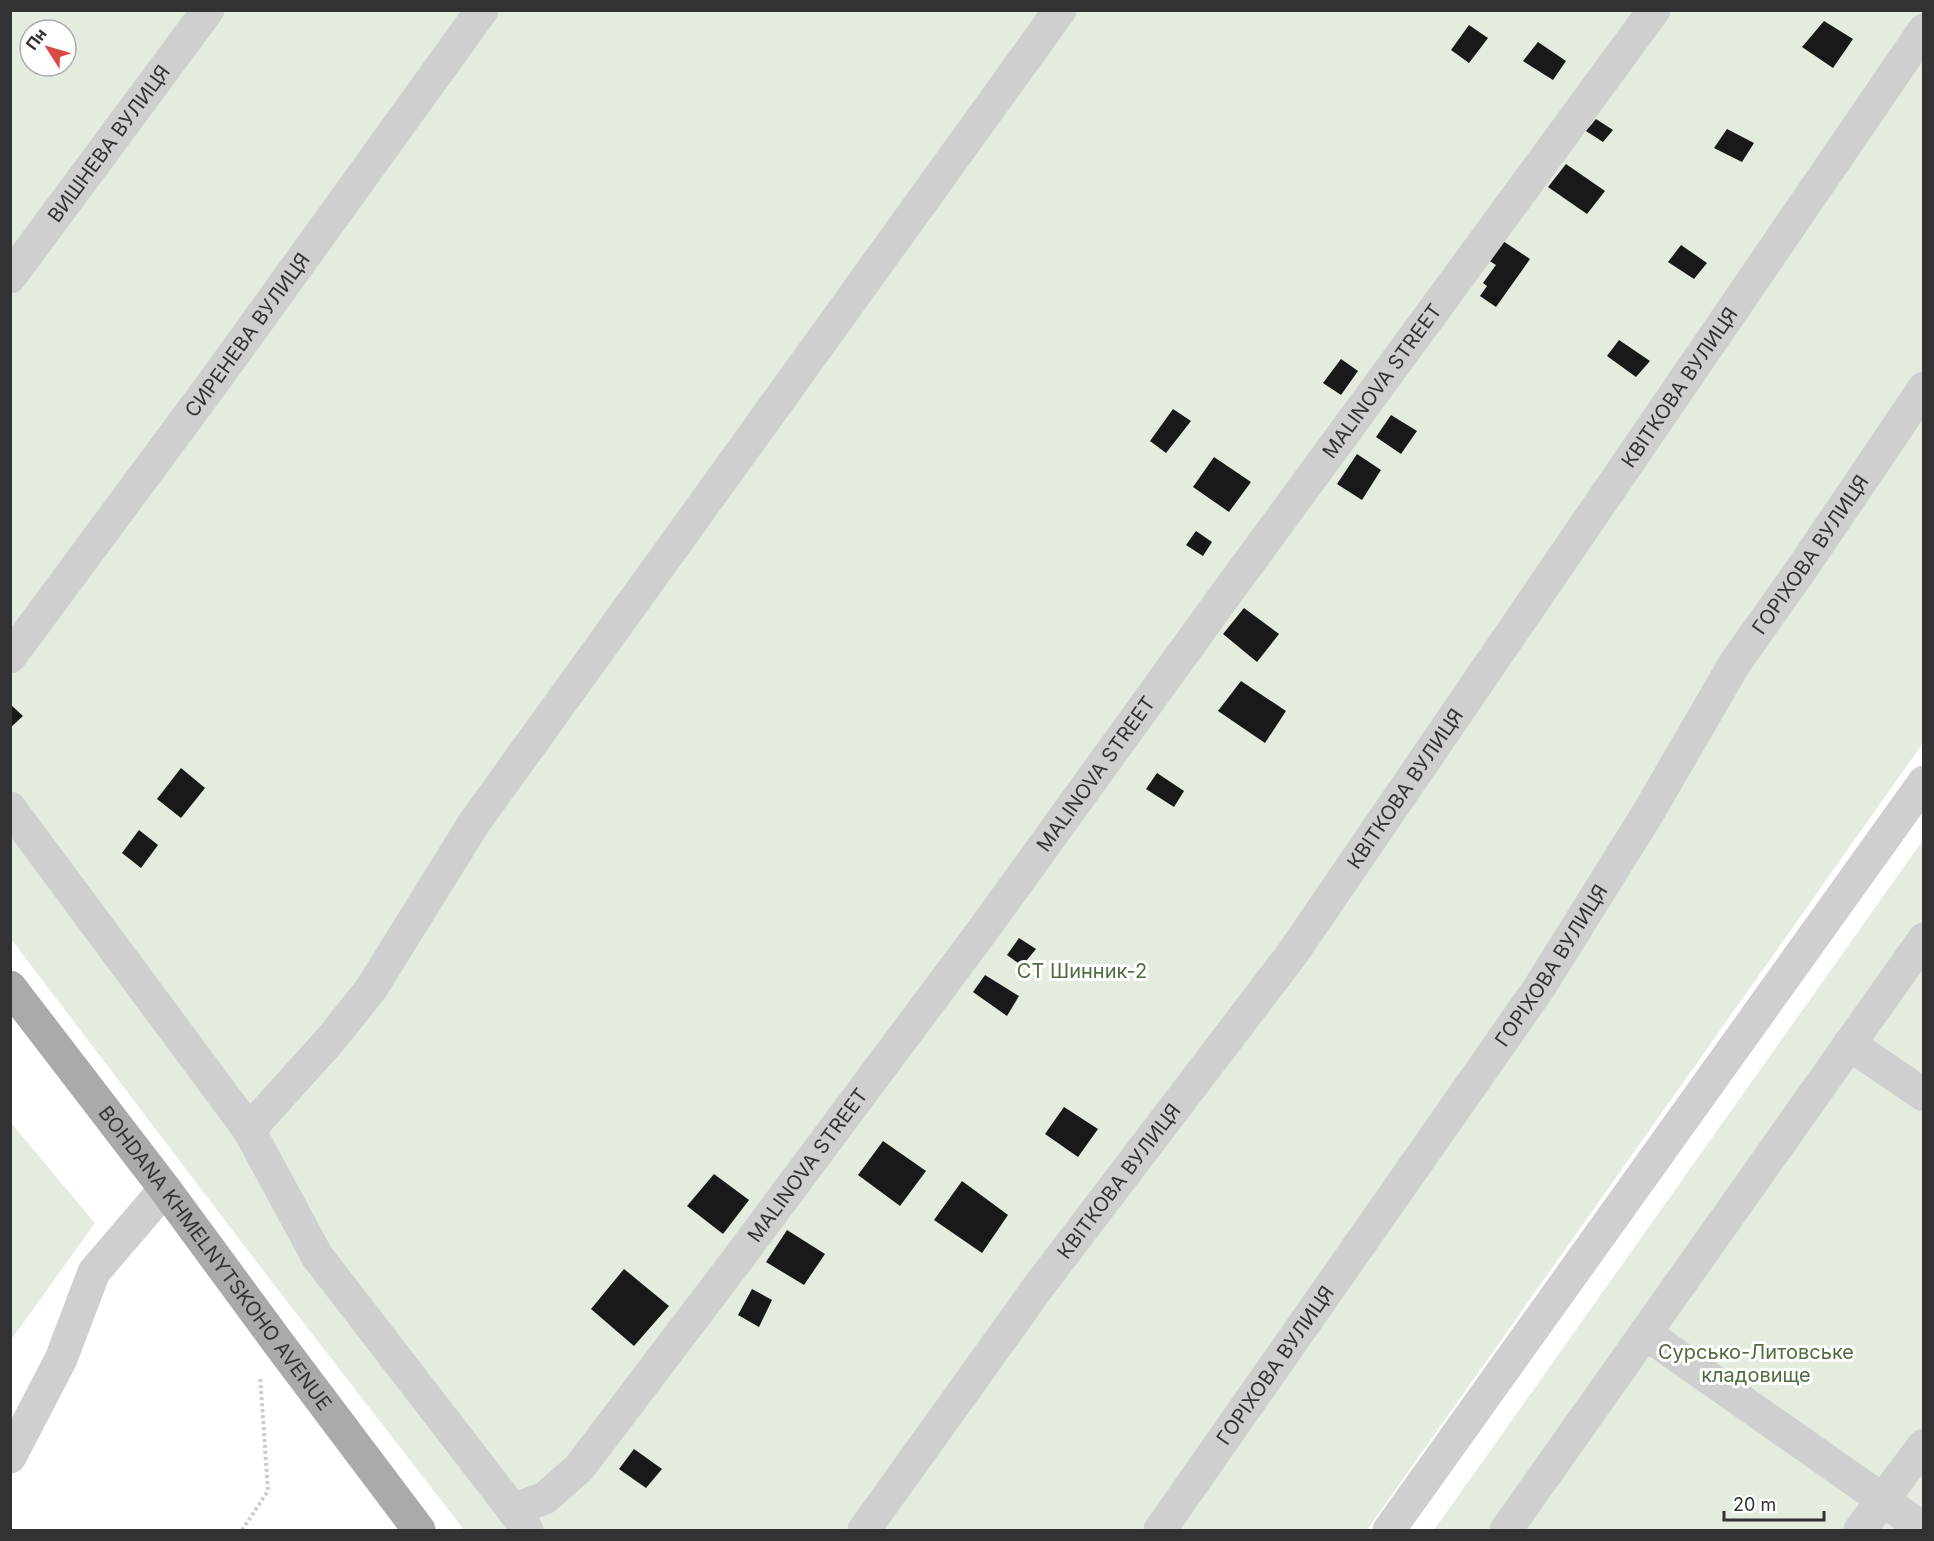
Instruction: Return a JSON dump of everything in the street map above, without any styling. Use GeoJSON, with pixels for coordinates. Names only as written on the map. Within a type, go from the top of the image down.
{"type":"FeatureCollection","features":[{"type":"Feature","properties":{"kind":"main road","name":"BOHDANA KHMELNYTSKOHO AVENUE"},"geometry":{"type":"LineString","coordinates":[[10,987],[165,1189],[419,1530]]}},
{"type":"Feature","properties":{"kind":"street","name":"ВИШНЕВА ВУЛИЦЯ"},"geometry":{"type":"LineString","coordinates":[[10,277],[208,10]]}},
{"type":"Feature","properties":{"kind":"street","name":"СИРЕНЕВА ВУЛИЦЯ"},"geometry":{"type":"LineString","coordinates":[[10,657],[218,376],[482,10]]}},
{"type":"Feature","properties":{"kind":"street"},"geometry":{"type":"LineString","coordinates":[[249,1130],[325,1047],[371,988],[474,823],[1060,10]]}},
{"type":"Feature","properties":{"kind":"street","name":"MALINOVA STREET"},"geometry":{"type":"LineString","coordinates":[[520,1520],[579,1468],[737,1260],[983,930],[1654,10]]}},
{"type":"Feature","properties":{"kind":"street","name":"КВІТКОВА ВУЛИЦЯ"},"geometry":{"type":"LineString","coordinates":[[864,1530],[1039,1286],[1292,954],[1923,30]]}},
{"type":"Feature","properties":{"kind":"street","name":"ГОРІХОВА ВУЛИЦЯ"},"geometry":{"type":"LineString","coordinates":[[1160,1530],[1539,988],[1648,813],[1735,663],[1923,388]]}},
{"type":"Feature","properties":{"kind":"street"},"geometry":{"type":"LineString","coordinates":[[1389,1530],[1923,782]]}},
{"type":"Feature","properties":{"kind":"street"},"geometry":{"type":"LineString","coordinates":[[10,808],[249,1130],[317,1256],[520,1520]]}},
{"type":"Feature","properties":{"kind":"street"},"geometry":{"type":"LineString","coordinates":[[1506,1530],[1923,939]]}},
{"type":"Feature","properties":{"kind":"street"},"geometry":{"type":"LineString","coordinates":[[1849,1044],[1923,1095]]}},
{"type":"Feature","properties":{"kind":"street"},"geometry":{"type":"LineString","coordinates":[[10,1457],[61,1359],[94,1272],[165,1189]]}},
{"type":"Feature","properties":{"kind":"street"},"geometry":{"type":"LineString","coordinates":[[1645,1333],[1923,1529]]}},
{"type":"Feature","properties":{"kind":"street"},"geometry":{"type":"LineString","coordinates":[[1860,1530],[1923,1445]]}},
{"type":"Feature","properties":{"kind":"path"},"geometry":{"type":"LineString","coordinates":[[242,1530],[267,1491],[260,1376],[279,1344]]}},
{"type":"Feature","properties":{"kind":"green space","name":"СТ Шинник-2"},"geometry":{"type":"Polygon","coordinates":[[[11,11],[1923,11],[1923,743],[1367,1530],[464,1530],[11,939],[11,11]]]}},
{"type":"Feature","properties":{"kind":"green space","name":"Сурсько-Литовське кладовище"},"geometry":{"type":"Polygon","coordinates":[[[1923,840],[1923,1530],[1434,1530],[1923,840]]]}},
{"type":"Feature","properties":{"kind":"green space"},"geometry":{"type":"Polygon","coordinates":[[[11,1123],[95,1223],[11,1340],[11,1123]]]}},
{"type":"Feature","properties":{"kind":"building"},"geometry":{"type":"Polygon","coordinates":[[[1824,21],[1853,39],[1833,68],[1802,47],[1824,21]]]}},
{"type":"Feature","properties":{"kind":"building"},"geometry":{"type":"Polygon","coordinates":[[[1469,25],[1488,38],[1469,63],[1451,50],[1469,25]]]}},
{"type":"Feature","properties":{"kind":"building"},"geometry":{"type":"Polygon","coordinates":[[[1538,42],[1566,61],[1553,80],[1523,61],[1538,42]]]}},
{"type":"Feature","properties":{"kind":"building"},"geometry":{"type":"Polygon","coordinates":[[[1596,119],[1613,130],[1603,142],[1586,131],[1596,119]]]}},
{"type":"Feature","properties":{"kind":"building"},"geometry":{"type":"Polygon","coordinates":[[[1727,129],[1754,143],[1742,162],[1714,148],[1727,129]]]}},
{"type":"Feature","properties":{"kind":"building"},"geometry":{"type":"Polygon","coordinates":[[[1566,164],[1605,191],[1587,214],[1548,187],[1566,164]]]}},
{"type":"Feature","properties":{"kind":"building"},"geometry":{"type":"Polygon","coordinates":[[[1503,241],[1530,259],[1496,307],[1480,296],[1487,286],[1483,283],[1496,265],[1488,260],[1503,241]]]}},
{"type":"Feature","properties":{"kind":"building"},"geometry":{"type":"Polygon","coordinates":[[[1681,245],[1707,263],[1694,279],[1668,262],[1681,245]]]}},
{"type":"Feature","properties":{"kind":"building"},"geometry":{"type":"Polygon","coordinates":[[[1619,340],[1650,361],[1636,377],[1607,356],[1619,340]]]}},
{"type":"Feature","properties":{"kind":"building"},"geometry":{"type":"Polygon","coordinates":[[[1341,359],[1358,371],[1341,395],[1323,383],[1341,359]]]}},
{"type":"Feature","properties":{"kind":"building"},"geometry":{"type":"Polygon","coordinates":[[[1173,409],[1191,421],[1166,453],[1150,441],[1173,409]]]}},
{"type":"Feature","properties":{"kind":"building"},"geometry":{"type":"Polygon","coordinates":[[[1391,415],[1417,431],[1401,454],[1376,437],[1391,415]]]}},
{"type":"Feature","properties":{"kind":"building"},"geometry":{"type":"Polygon","coordinates":[[[1357,454],[1381,470],[1362,500],[1337,484],[1357,454]]]}},
{"type":"Feature","properties":{"kind":"building"},"geometry":{"type":"Polygon","coordinates":[[[1214,457],[1251,482],[1229,512],[1193,487],[1214,457]]]}},
{"type":"Feature","properties":{"kind":"building"},"geometry":{"type":"Polygon","coordinates":[[[1196,531],[1212,542],[1203,556],[1186,545],[1196,531]]]}},
{"type":"Feature","properties":{"kind":"building"},"geometry":{"type":"Polygon","coordinates":[[[1244,608],[1279,634],[1257,662],[1223,634],[1244,608]]]}},
{"type":"Feature","properties":{"kind":"building"},"geometry":{"type":"Polygon","coordinates":[[[1241,681],[1286,711],[1265,743],[1218,711],[1241,681]]]}},
{"type":"Feature","properties":{"kind":"building"},"geometry":{"type":"Polygon","coordinates":[[[10,704],[23,716],[10,728],[10,704]]]}},
{"type":"Feature","properties":{"kind":"building"},"geometry":{"type":"Polygon","coordinates":[[[181,768],[205,788],[181,818],[157,799],[181,768]]]}},
{"type":"Feature","properties":{"kind":"building"},"geometry":{"type":"Polygon","coordinates":[[[1157,773],[1184,791],[1174,807],[1146,789],[1157,773]]]}},
{"type":"Feature","properties":{"kind":"building"},"geometry":{"type":"Polygon","coordinates":[[[139,830],[158,845],[141,868],[122,853],[139,830]]]}},
{"type":"Feature","properties":{"kind":"building"},"geometry":{"type":"Polygon","coordinates":[[[1019,938],[1036,949],[1022,966],[1007,955],[1019,938]]]}},
{"type":"Feature","properties":{"kind":"building"},"geometry":{"type":"Polygon","coordinates":[[[985,975],[1019,996],[1007,1016],[973,992],[985,975]]]}},
{"type":"Feature","properties":{"kind":"building"},"geometry":{"type":"Polygon","coordinates":[[[1064,1107],[1098,1129],[1078,1157],[1045,1134],[1064,1107]]]}},
{"type":"Feature","properties":{"kind":"building"},"geometry":{"type":"Polygon","coordinates":[[[883,1141],[926,1171],[900,1206],[858,1175],[883,1141]]]}},
{"type":"Feature","properties":{"kind":"building"},"geometry":{"type":"Polygon","coordinates":[[[714,1174],[749,1200],[723,1234],[687,1206],[714,1174]]]}},
{"type":"Feature","properties":{"kind":"building"},"geometry":{"type":"Polygon","coordinates":[[[962,1181],[1008,1215],[982,1253],[934,1220],[962,1181]]]}},
{"type":"Feature","properties":{"kind":"building"},"geometry":{"type":"Polygon","coordinates":[[[787,1230],[825,1254],[804,1285],[766,1262],[787,1230]]]}},
{"type":"Feature","properties":{"kind":"building"},"geometry":{"type":"Polygon","coordinates":[[[624,1269],[669,1306],[634,1346],[591,1309],[624,1269]]]}},
{"type":"Feature","properties":{"kind":"building"},"geometry":{"type":"Polygon","coordinates":[[[752,1289],[772,1300],[759,1327],[738,1315],[752,1289]]]}},
{"type":"Feature","properties":{"kind":"building"},"geometry":{"type":"Polygon","coordinates":[[[634,1449],[662,1469],[646,1488],[619,1469],[634,1449]]]}}]}
